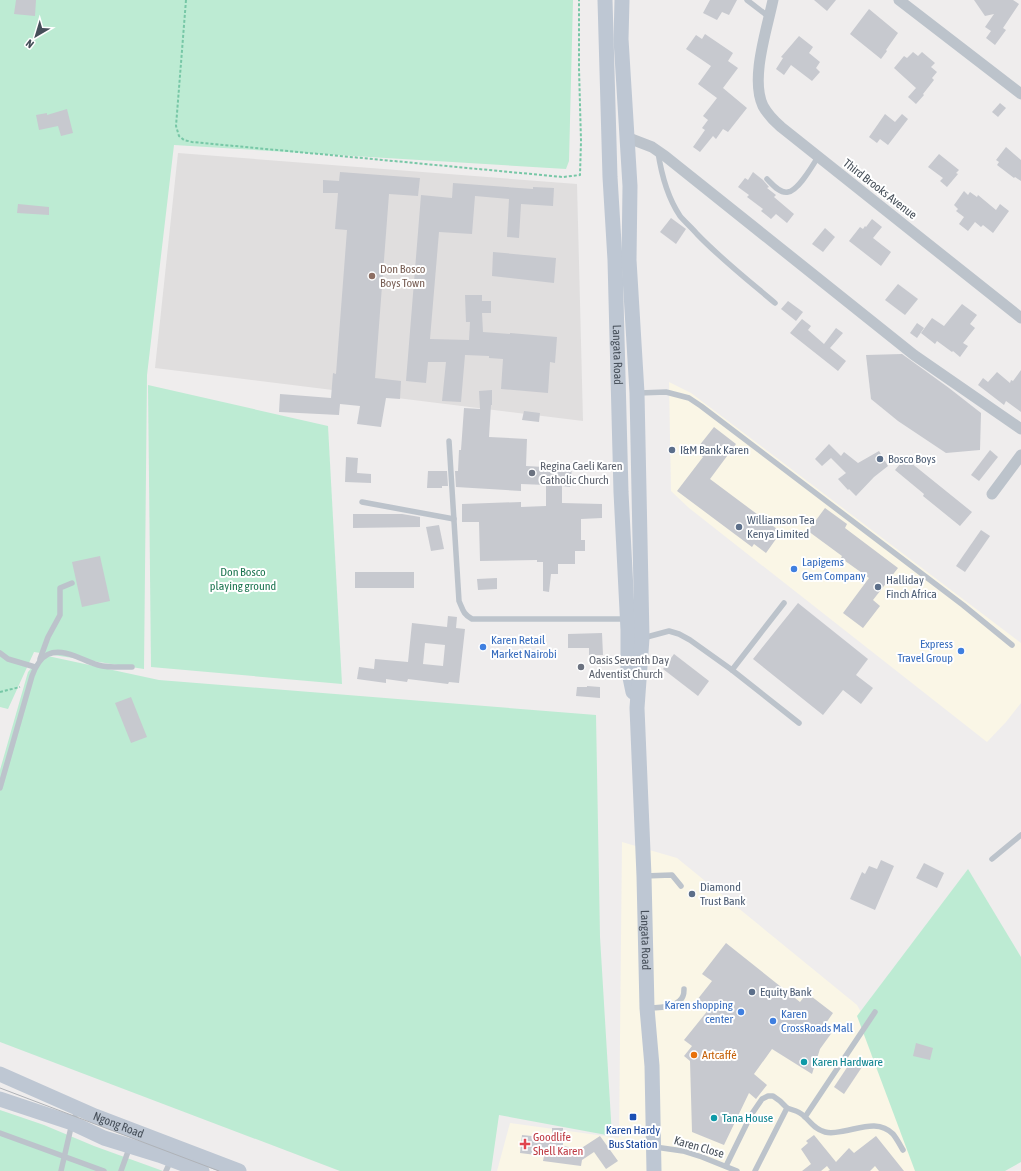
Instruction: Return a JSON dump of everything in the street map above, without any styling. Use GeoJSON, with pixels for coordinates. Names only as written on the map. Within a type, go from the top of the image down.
{"type":"FeatureCollection","features":[{"type":"Feature","properties":{"kind":"main road","name":"Langata Road"},"geometry":{"type":"LineString","coordinates":[[605,0],[628,668],[637,708]]}},
{"type":"Feature","properties":{"kind":"main road","name":"Langata Road"},"geometry":{"type":"LineString","coordinates":[[622,0],[621,39],[630,186],[629,260],[637,393],[642,638],[637,708],[648,1008],[652,1066],[654,1171]]}},
{"type":"Feature","properties":{"kind":"main road","name":"Ngong Road"},"geometry":{"type":"LineString","coordinates":[[0,1074],[115,1124],[239,1171]]}},
{"type":"Feature","properties":{"kind":"main road","name":"Ngong Road"},"geometry":{"type":"LineString","coordinates":[[0,1099],[72,1122],[104,1138],[130,1146],[168,1165],[202,1171]]}},
{"type":"Feature","properties":{"kind":"street","name":"Third Brooks Avenue"},"geometry":{"type":"LineString","coordinates":[[773,0],[758,71],[758,85],[762,104],[770,117],[818,157],[1021,318]]}},
{"type":"Feature","properties":{"kind":"street"},"geometry":{"type":"LineString","coordinates":[[900,0],[1021,94]]}},
{"type":"Feature","properties":{"kind":"street"},"geometry":{"type":"LineString","coordinates":[[626,137],[652,147],[702,185],[914,355],[1021,429]]}},
{"type":"Feature","properties":{"kind":"street"},"geometry":{"type":"LineString","coordinates":[[992,494],[1021,455]]}},
{"type":"Feature","properties":{"kind":"lane"},"geometry":{"type":"LineString","coordinates":[[747,0],[769,17]]}},
{"type":"Feature","properties":{"kind":"lane"},"geometry":{"type":"LineString","coordinates":[[658,152],[664,180],[680,216],[713,250],[775,303]]}},
{"type":"Feature","properties":{"kind":"lane"},"geometry":{"type":"LineString","coordinates":[[767,179],[781,191],[787,192],[794,189],[801,182],[818,157]]}},
{"type":"Feature","properties":{"kind":"lane"},"geometry":{"type":"LineString","coordinates":[[637,393],[666,392],[688,398],[702,406],[963,605],[1012,645]]}},
{"type":"Feature","properties":{"kind":"lane"},"geometry":{"type":"LineString","coordinates":[[449,441],[459,601],[466,616],[472,619],[627,619]]}},
{"type":"Feature","properties":{"kind":"lane"},"geometry":{"type":"LineString","coordinates":[[362,502],[454,519]]}},
{"type":"Feature","properties":{"kind":"lane"},"geometry":{"type":"LineString","coordinates":[[39,661],[48,637],[60,615],[60,588],[72,583]]}},
{"type":"Feature","properties":{"kind":"lane"},"geometry":{"type":"LineString","coordinates":[[732,670],[784,603]]}},
{"type":"Feature","properties":{"kind":"lane"},"geometry":{"type":"LineString","coordinates":[[642,638],[669,631],[679,634],[690,640],[732,670],[799,723]]}},
{"type":"Feature","properties":{"kind":"lane"},"geometry":{"type":"LineString","coordinates":[[0,788],[35,667],[44,656],[59,652],[76,656],[100,666],[132,667]]}},
{"type":"Feature","properties":{"kind":"lane"},"geometry":{"type":"LineString","coordinates":[[0,653],[8,659],[35,667]]}},
{"type":"Feature","properties":{"kind":"lane"},"geometry":{"type":"LineString","coordinates":[[992,859],[1021,835]]}},
{"type":"Feature","properties":{"kind":"lane"},"geometry":{"type":"LineString","coordinates":[[644,876],[672,875],[681,886]]}},
{"type":"Feature","properties":{"kind":"lane"},"geometry":{"type":"LineString","coordinates":[[648,1008],[665,1007],[680,1000],[683,996],[684,989]]}},
{"type":"Feature","properties":{"kind":"lane"},"geometry":{"type":"LineString","coordinates":[[805,1117],[875,1012]]}},
{"type":"Feature","properties":{"kind":"lane"},"geometry":{"type":"LineString","coordinates":[[726,1166],[751,1115],[762,1099],[768,1096],[773,1096],[780,1100],[787,1108],[796,1111],[819,1130],[827,1133],[835,1133],[873,1125],[883,1127],[894,1135],[903,1150]]}},
{"type":"Feature","properties":{"kind":"lane"},"geometry":{"type":"LineString","coordinates":[[61,1171],[72,1122],[78,1108]]}},
{"type":"Feature","properties":{"kind":"lane"},"geometry":{"type":"LineString","coordinates":[[754,1171],[787,1108]]}},
{"type":"Feature","properties":{"kind":"lane"},"geometry":{"type":"LineString","coordinates":[[0,1133],[104,1171]]}},
{"type":"Feature","properties":{"kind":"lane"},"geometry":{"type":"LineString","coordinates":[[121,1171],[130,1146]]}},
{"type":"Feature","properties":{"kind":"lane","name":"Karen Close"},"geometry":{"type":"LineString","coordinates":[[653,1146],[683,1151],[737,1171]]}},
{"type":"Feature","properties":{"kind":"path"},"geometry":{"type":"LineString","coordinates":[[186,0],[176,126],[179,136],[184,140],[192,142],[563,177],[580,175],[579,0]]}},
{"type":"Feature","properties":{"kind":"path"},"geometry":{"type":"LineString","coordinates":[[0,692],[30,684]]}},
{"type":"Feature","properties":{"kind":"shaded area","name":"Don Bosco Boys Town"},"geometry":{"type":"Polygon","coordinates":[[[178,153],[577,184],[583,421],[155,368],[178,153]]]}},
{"type":"Feature","properties":{"kind":"shaded area"},"geometry":{"type":"Polygon","coordinates":[[[669,382],[691,393],[1021,643],[1021,703],[987,742],[689,508],[671,491],[669,382]]]}},
{"type":"Feature","properties":{"kind":"shaded area","name":"Karen shopping center"},"geometry":{"type":"Polygon","coordinates":[[[622,842],[677,858],[857,1005],[865,1019],[922,1171],[497,1171],[510,1123],[619,1138],[622,842]]]}},
{"type":"Feature","properties":{"kind":"green space"},"geometry":{"type":"Polygon","coordinates":[[[0,0],[573,0],[569,161],[566,169],[174,145],[147,375],[144,669],[34,652],[8,709],[0,707],[0,0]]]}},
{"type":"Feature","properties":{"kind":"green space","name":"Don Bosco playing ground"},"geometry":{"type":"Polygon","coordinates":[[[148,385],[328,426],[342,684],[151,667],[148,385]]]}},
{"type":"Feature","properties":{"kind":"green space"},"geometry":{"type":"Polygon","coordinates":[[[43,655],[159,680],[596,715],[600,937],[612,1136],[499,1115],[491,1171],[340,1171],[0,1042],[0,770],[28,672],[43,655]]]}},
{"type":"Feature","properties":{"kind":"green space"},"geometry":{"type":"Polygon","coordinates":[[[968,869],[1021,957],[1021,1162],[1005,1171],[915,1171],[857,1016],[968,869]]]}},
{"type":"Feature","properties":{"kind":"green space"},"geometry":{"type":"Polygon","coordinates":[[[0,1110],[44,1125],[94,1146],[163,1171],[0,1171],[0,1110]]]}},
{"type":"Feature","properties":{"kind":"building"},"geometry":{"type":"Polygon","coordinates":[[[16,0],[36,0],[35,16],[14,14],[16,0]]]}},
{"type":"Feature","properties":{"kind":"building"},"geometry":{"type":"Polygon","coordinates":[[[710,0],[737,0],[729,15],[722,12],[717,20],[703,13],[710,0]]]}},
{"type":"Feature","properties":{"kind":"building"},"geometry":{"type":"Polygon","coordinates":[[[814,0],[836,0],[827,11],[814,0]]]}},
{"type":"Feature","properties":{"kind":"building"},"geometry":{"type":"Polygon","coordinates":[[[974,0],[1013,0],[1019,4],[1003,28],[1006,30],[995,45],[986,38],[991,31],[985,27],[994,14],[985,16],[974,0]]]}},
{"type":"Feature","properties":{"kind":"building"},"geometry":{"type":"Polygon","coordinates":[[[869,9],[898,33],[881,59],[850,34],[869,9]]]}},
{"type":"Feature","properties":{"kind":"building"},"geometry":{"type":"Polygon","coordinates":[[[705,34],[733,53],[728,61],[738,68],[723,88],[747,108],[728,132],[723,129],[716,139],[713,136],[700,152],[693,147],[705,130],[702,128],[708,120],[703,116],[717,98],[698,84],[711,66],[686,49],[696,35],[702,39],[705,34]]]}},
{"type":"Feature","properties":{"kind":"building"},"geometry":{"type":"Polygon","coordinates":[[[799,36],[813,47],[809,53],[820,62],[816,68],[820,72],[812,81],[791,65],[784,75],[776,69],[783,58],[781,57],[799,36]]]}},
{"type":"Feature","properties":{"kind":"building"},"geometry":{"type":"Polygon","coordinates":[[[913,52],[918,56],[922,52],[935,63],[931,67],[937,72],[932,78],[934,80],[916,104],[908,97],[916,88],[894,68],[904,56],[907,58],[913,52]]]}},
{"type":"Feature","properties":{"kind":"building"},"geometry":{"type":"Polygon","coordinates":[[[1000,103],[1006,108],[998,117],[992,112],[1000,103]]]}},
{"type":"Feature","properties":{"kind":"building"},"geometry":{"type":"Polygon","coordinates":[[[67,109],[73,133],[61,136],[58,126],[39,130],[36,115],[47,113],[47,115],[67,109]]]}},
{"type":"Feature","properties":{"kind":"building"},"geometry":{"type":"Polygon","coordinates":[[[885,114],[895,122],[902,114],[908,119],[888,145],[880,139],[877,143],[869,137],[885,114]]]}},
{"type":"Feature","properties":{"kind":"building"},"geometry":{"type":"Polygon","coordinates":[[[1006,147],[1021,160],[1021,181],[1015,177],[1014,178],[997,165],[999,162],[996,160],[1006,147]]]}},
{"type":"Feature","properties":{"kind":"building"},"geometry":{"type":"Polygon","coordinates":[[[939,154],[959,170],[956,173],[958,174],[947,187],[940,181],[943,178],[928,167],[939,154]]]}},
{"type":"Feature","properties":{"kind":"building"},"geometry":{"type":"Polygon","coordinates":[[[340,172],[420,178],[418,196],[389,194],[375,378],[401,381],[400,399],[386,398],[381,427],[357,424],[360,406],[340,404],[339,415],[279,412],[280,394],[331,398],[333,373],[336,374],[347,230],[335,229],[338,193],[323,193],[323,180],[339,181],[340,172]]]}},
{"type":"Feature","properties":{"kind":"building"},"geometry":{"type":"Polygon","coordinates":[[[753,172],[763,180],[769,187],[767,188],[776,195],[774,197],[794,214],[787,223],[776,214],[771,219],[761,211],[763,209],[747,197],[749,195],[738,187],[745,178],[748,180],[753,172]]]}},
{"type":"Feature","properties":{"kind":"building"},"geometry":{"type":"Polygon","coordinates":[[[453,183],[533,189],[533,187],[554,188],[553,206],[521,204],[519,238],[507,237],[509,199],[475,196],[472,234],[439,232],[430,339],[469,340],[470,322],[466,322],[465,295],[482,295],[482,301],[491,301],[491,313],[482,313],[483,332],[557,337],[555,363],[550,362],[548,393],[501,389],[503,359],[489,358],[489,356],[465,355],[461,402],[442,401],[446,362],[428,362],[426,383],[406,381],[421,195],[452,198],[453,183]]]}},
{"type":"Feature","properties":{"kind":"building"},"geometry":{"type":"Polygon","coordinates":[[[964,191],[968,195],[970,192],[977,197],[978,195],[996,210],[1000,204],[1009,211],[993,233],[983,225],[981,227],[975,222],[968,231],[959,224],[964,217],[956,211],[958,209],[954,205],[964,191]]]}},
{"type":"Feature","properties":{"kind":"building"},"geometry":{"type":"Polygon","coordinates":[[[18,204],[49,207],[49,215],[17,213],[18,204]]]}},
{"type":"Feature","properties":{"kind":"building"},"geometry":{"type":"Polygon","coordinates":[[[671,218],[686,229],[676,244],[660,232],[671,218]]]}},
{"type":"Feature","properties":{"kind":"building"},"geometry":{"type":"Polygon","coordinates":[[[872,219],[882,227],[873,238],[891,252],[881,266],[849,241],[860,227],[863,229],[865,226],[866,227],[872,219]]]}},
{"type":"Feature","properties":{"kind":"building"},"geometry":{"type":"Polygon","coordinates":[[[825,228],[835,237],[823,252],[812,244],[825,228]]]}},
{"type":"Feature","properties":{"kind":"building"},"geometry":{"type":"Polygon","coordinates":[[[493,252],[556,258],[554,283],[492,276],[493,252]]]}},
{"type":"Feature","properties":{"kind":"building"},"geometry":{"type":"Polygon","coordinates":[[[898,284],[918,299],[905,315],[885,300],[898,284]]]}},
{"type":"Feature","properties":{"kind":"building"},"geometry":{"type":"Polygon","coordinates":[[[788,301],[803,312],[796,321],[781,309],[788,301]]]}},
{"type":"Feature","properties":{"kind":"building"},"geometry":{"type":"Polygon","coordinates":[[[962,304],[977,315],[970,324],[975,328],[963,343],[968,346],[960,357],[937,341],[935,344],[921,333],[932,318],[944,326],[962,304]]]}},
{"type":"Feature","properties":{"kind":"building"},"geometry":{"type":"Polygon","coordinates":[[[802,319],[811,326],[808,330],[824,344],[836,328],[843,333],[830,348],[846,361],[838,371],[790,333],[802,319]]]}},
{"type":"Feature","properties":{"kind":"building"},"geometry":{"type":"Polygon","coordinates":[[[917,323],[924,328],[917,338],[910,333],[917,323]]]}},
{"type":"Feature","properties":{"kind":"building"},"geometry":{"type":"Polygon","coordinates":[[[902,354],[981,413],[980,450],[946,453],[898,421],[871,399],[866,355],[902,354]]]}},
{"type":"Feature","properties":{"kind":"building"},"geometry":{"type":"Polygon","coordinates":[[[1021,370],[1021,412],[1006,401],[1004,405],[978,385],[983,378],[988,382],[997,372],[1010,383],[1021,370]]]}},
{"type":"Feature","properties":{"kind":"building"},"geometry":{"type":"Polygon","coordinates":[[[492,390],[489,437],[527,439],[526,466],[544,467],[544,465],[572,468],[570,487],[562,486],[562,503],[602,504],[602,518],[581,519],[581,540],[585,540],[585,551],[575,551],[575,564],[558,564],[558,574],[551,574],[549,592],[543,591],[543,562],[537,562],[537,560],[480,561],[479,522],[462,522],[462,504],[521,502],[521,507],[546,506],[546,485],[521,484],[521,491],[456,487],[455,471],[458,471],[459,450],[461,450],[464,408],[480,409],[479,391],[492,390]]]}},
{"type":"Feature","properties":{"kind":"building"},"geometry":{"type":"Polygon","coordinates":[[[524,411],[540,413],[539,422],[522,420],[524,411]]]}},
{"type":"Feature","properties":{"kind":"building"},"geometry":{"type":"Polygon","coordinates":[[[714,427],[736,444],[710,479],[781,532],[766,553],[754,544],[752,547],[677,491],[703,457],[695,451],[714,427]]]}},
{"type":"Feature","properties":{"kind":"building"},"geometry":{"type":"Polygon","coordinates":[[[829,444],[841,456],[844,452],[858,463],[879,451],[888,466],[874,477],[856,496],[838,479],[846,473],[831,458],[822,466],[815,459],[829,444]]]}},
{"type":"Feature","properties":{"kind":"building"},"geometry":{"type":"Polygon","coordinates":[[[990,450],[998,457],[979,481],[971,475],[990,450]]]}},
{"type":"Feature","properties":{"kind":"building"},"geometry":{"type":"Polygon","coordinates":[[[346,457],[358,458],[357,473],[371,474],[371,483],[345,482],[346,457]]]}},
{"type":"Feature","properties":{"kind":"building"},"geometry":{"type":"Polygon","coordinates":[[[905,458],[972,512],[960,526],[923,496],[924,494],[895,470],[905,458]]]}},
{"type":"Feature","properties":{"kind":"building"},"geometry":{"type":"Polygon","coordinates":[[[428,471],[447,471],[448,486],[442,486],[442,488],[427,488],[428,471]]]}},
{"type":"Feature","properties":{"kind":"building"},"geometry":{"type":"Polygon","coordinates":[[[825,508],[847,524],[845,528],[898,568],[873,600],[880,606],[863,628],[843,613],[869,578],[841,558],[842,556],[808,531],[825,508]]]}},
{"type":"Feature","properties":{"kind":"building"},"geometry":{"type":"Polygon","coordinates":[[[353,514],[402,514],[420,517],[420,527],[353,528],[353,514]]]}},
{"type":"Feature","properties":{"kind":"building"},"geometry":{"type":"Polygon","coordinates":[[[439,525],[444,549],[431,551],[426,527],[439,525]]]}},
{"type":"Feature","properties":{"kind":"building"},"geometry":{"type":"Polygon","coordinates":[[[981,530],[990,536],[965,572],[956,566],[981,530]]]}},
{"type":"Feature","properties":{"kind":"building"},"geometry":{"type":"Polygon","coordinates":[[[100,556],[110,601],[82,607],[72,562],[100,556]]]}},
{"type":"Feature","properties":{"kind":"building"},"geometry":{"type":"Polygon","coordinates":[[[355,572],[414,572],[414,588],[355,588],[355,572]]]}},
{"type":"Feature","properties":{"kind":"building"},"geometry":{"type":"Polygon","coordinates":[[[497,578],[497,589],[478,590],[477,579],[497,578]]]}},
{"type":"Feature","properties":{"kind":"building"},"geometry":{"type":"Polygon","coordinates":[[[798,603],[868,659],[856,675],[873,688],[861,704],[843,690],[823,715],[753,659],[798,603]]]}},
{"type":"Feature","properties":{"kind":"building"},"geometry":{"type":"Polygon","coordinates":[[[448,616],[457,617],[456,628],[465,629],[459,683],[449,682],[448,684],[408,679],[407,682],[386,679],[386,683],[357,679],[359,667],[374,669],[375,659],[408,662],[412,623],[447,627],[448,616]],[[425,643],[423,664],[443,666],[445,645],[425,643]]]}},
{"type":"Feature","properties":{"kind":"building"},"geometry":{"type":"Polygon","coordinates":[[[602,633],[603,655],[589,655],[589,648],[568,648],[568,634],[602,633]]]}},
{"type":"Feature","properties":{"kind":"building"},"geometry":{"type":"Polygon","coordinates":[[[674,654],[709,681],[698,696],[663,669],[674,654]]]}},
{"type":"Feature","properties":{"kind":"building"},"geometry":{"type":"Polygon","coordinates":[[[577,687],[600,687],[600,698],[576,696],[577,687]]]}},
{"type":"Feature","properties":{"kind":"building"},"geometry":{"type":"Polygon","coordinates":[[[131,697],[147,737],[131,743],[115,703],[131,697]]]}},
{"type":"Feature","properties":{"kind":"building"},"geometry":{"type":"Polygon","coordinates":[[[881,860],[894,866],[875,910],[850,899],[862,872],[865,874],[869,866],[877,869],[881,860]]]}},
{"type":"Feature","properties":{"kind":"building"},"geometry":{"type":"Polygon","coordinates":[[[924,863],[944,873],[937,888],[916,878],[924,863]]]}},
{"type":"Feature","properties":{"kind":"building","name":"Karen CrossRoads Mall"},"geometry":{"type":"Polygon","coordinates":[[[726,943],[800,1002],[807,993],[833,1013],[826,1023],[833,1031],[820,1049],[812,1074],[772,1049],[754,1074],[767,1085],[756,1099],[749,1093],[724,1145],[692,1132],[690,1061],[684,1056],[692,1046],[684,1040],[709,1009],[697,1000],[712,981],[702,974],[726,943]]]}},
{"type":"Feature","properties":{"kind":"building"},"geometry":{"type":"Polygon","coordinates":[[[916,1043],[933,1048],[930,1060],[913,1056],[916,1043]]]}},
{"type":"Feature","properties":{"kind":"building"},"geometry":{"type":"Polygon","coordinates":[[[852,1060],[862,1067],[844,1094],[834,1087],[852,1060]]]}},
{"type":"Feature","properties":{"kind":"building"},"geometry":{"type":"Polygon","coordinates":[[[552,1128],[563,1128],[563,1146],[580,1149],[600,1136],[618,1161],[606,1169],[594,1152],[582,1160],[581,1166],[543,1161],[544,1156],[520,1153],[522,1135],[552,1138],[552,1128]]]}},
{"type":"Feature","properties":{"kind":"building"},"geometry":{"type":"Polygon","coordinates":[[[814,1135],[836,1162],[849,1148],[854,1153],[876,1136],[904,1171],[879,1171],[875,1166],[870,1171],[828,1171],[830,1170],[827,1166],[821,1171],[802,1171],[811,1164],[801,1149],[808,1143],[806,1141],[814,1135]]]}},
{"type":"Feature","properties":{"kind":"tram line"},"geometry":{"type":"LineString","coordinates":[[0,1088],[219,1171]]}},
{"type":"Feature","properties":{"kind":"place","name":"Don Bosco Boys Town"},"geometry":{"type":"Point","coordinates":[372,276]}},
{"type":"Feature","properties":{"kind":"place","name":"I&M Bank Karen"},"geometry":{"type":"Point","coordinates":[672,450]}},
{"type":"Feature","properties":{"kind":"place","name":"Bosco Boys"},"geometry":{"type":"Point","coordinates":[880,459]}},
{"type":"Feature","properties":{"kind":"place","name":"Regina Caeli Karen Catholic Church"},"geometry":{"type":"Point","coordinates":[532,473]}},
{"type":"Feature","properties":{"kind":"place","name":"Williamson Tea Kenya Limited"},"geometry":{"type":"Point","coordinates":[739,527]}},
{"type":"Feature","properties":{"kind":"place","name":"Lapigems Gem Company"},"geometry":{"type":"Point","coordinates":[794,569]}},
{"type":"Feature","properties":{"kind":"place","name":"Halliday Finch Africa"},"geometry":{"type":"Point","coordinates":[878,587]}},
{"type":"Feature","properties":{"kind":"place","name":"Karen Retail Market Nairobi"},"geometry":{"type":"Point","coordinates":[483,647]}},
{"type":"Feature","properties":{"kind":"place","name":"Express Travel Group"},"geometry":{"type":"Point","coordinates":[961,651]}},
{"type":"Feature","properties":{"kind":"place","name":"Oasis Seventh Day Adventist Church"},"geometry":{"type":"Point","coordinates":[581,667]}},
{"type":"Feature","properties":{"kind":"place","name":"Diamond Trust Bank"},"geometry":{"type":"Point","coordinates":[692,894]}},
{"type":"Feature","properties":{"kind":"place","name":"Equity Bank"},"geometry":{"type":"Point","coordinates":[752,992]}},
{"type":"Feature","properties":{"kind":"place","name":"Karen shopping center"},"geometry":{"type":"Point","coordinates":[741,1012]}},
{"type":"Feature","properties":{"kind":"place","name":"Karen CrossRoads Mall"},"geometry":{"type":"Point","coordinates":[773,1021]}},
{"type":"Feature","properties":{"kind":"place","name":"Artcaffé"},"geometry":{"type":"Point","coordinates":[694,1055]}},
{"type":"Feature","properties":{"kind":"place","name":"Karen Hardware"},"geometry":{"type":"Point","coordinates":[804,1062]}},
{"type":"Feature","properties":{"kind":"place","name":"Karen Hardy Bus Station"},"geometry":{"type":"Point","coordinates":[633,1117]}},
{"type":"Feature","properties":{"kind":"place","name":"Tana House"},"geometry":{"type":"Point","coordinates":[714,1118]}},
{"type":"Feature","properties":{"kind":"place","name":"Goodlife Shell Karen"},"geometry":{"type":"Point","coordinates":[525,1144]}}]}
